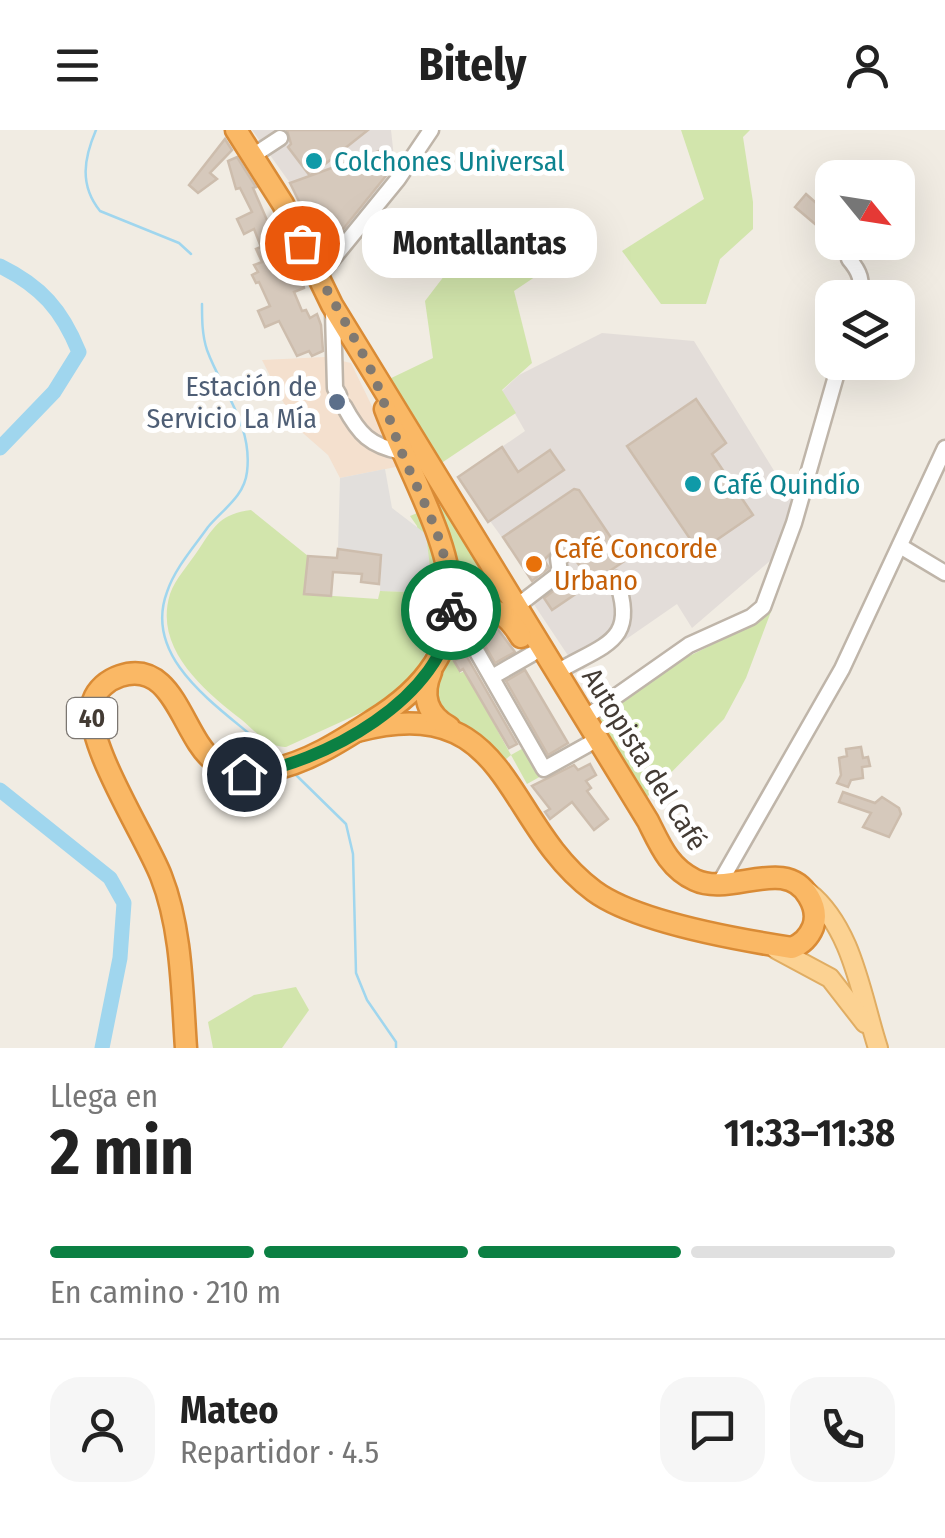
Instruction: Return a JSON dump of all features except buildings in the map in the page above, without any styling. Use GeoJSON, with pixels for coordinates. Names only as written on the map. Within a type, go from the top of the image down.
{"type":"FeatureCollection","features":[{"type":"Feature","properties":{"kind":"highway","name":"Autopista del Café"},"geometry":{"type":"LineString","coordinates":[[236,130],[254,155],[332,306],[660,846],[678,870],[696,881],[718,886]]}},
{"type":"Feature","properties":{"kind":"highway","name":"Autopista del Café"},"geometry":{"type":"LineString","coordinates":[[357,731],[412,692],[434,666],[447,638],[451,582],[446,552],[368,365]]}},
{"type":"Feature","properties":{"kind":"highway"},"geometry":{"type":"LineString","coordinates":[[447,638],[456,619],[466,612],[488,608],[506,615],[640,825],[660,846]]}},
{"type":"Feature","properties":{"kind":"highway"},"geometry":{"type":"LineString","coordinates":[[434,666],[425,690],[427,702],[440,723],[489,758],[566,865],[597,894],[635,912],[752,940],[792,948],[806,939],[815,919],[815,907],[804,888],[781,878],[718,886]]}},
{"type":"Feature","properties":{"kind":"highway","name":"40"},"geometry":{"type":"LineString","coordinates":[[186,1048],[170,899],[96,736],[92,714],[98,691],[122,675],[149,676],[165,687],[202,750],[216,762],[244,774],[302,760],[357,731],[404,722],[452,729]]}},
{"type":"Feature","properties":{"kind":"main road"},"geometry":{"type":"LineString","coordinates":[[804,888],[824,906],[840,934],[877,1046]]}},
{"type":"Feature","properties":{"kind":"main road"},"geometry":{"type":"LineString","coordinates":[[752,940],[797,957],[830,978],[852,1002],[877,1046]]}},
{"type":"Feature","properties":{"kind":"street"},"geometry":{"type":"LineString","coordinates":[[318,277],[371,214],[431,130]]}},
{"type":"Feature","properties":{"kind":"street"},"geometry":{"type":"LineString","coordinates":[[254,155],[280,138]]}},
{"type":"Feature","properties":{"kind":"street"},"geometry":{"type":"LineString","coordinates":[[332,306],[336,388],[363,438],[378,448],[402,452]]}},
{"type":"Feature","properties":{"kind":"street"},"geometry":{"type":"LineString","coordinates":[[585,718],[689,645],[750,618],[763,607],[794,523],[835,380]]}},
{"type":"Feature","properties":{"kind":"street"},"geometry":{"type":"LineString","coordinates":[[718,886],[825,701],[945,448]]}},
{"type":"Feature","properties":{"kind":"street"},"geometry":{"type":"LineString","coordinates":[[900,546],[945,573]]}},
{"type":"Feature","properties":{"kind":"street"},"geometry":{"type":"LineString","coordinates":[[516,606],[560,573],[558,558]]}},
{"type":"Feature","properties":{"kind":"street"},"geometry":{"type":"LineString","coordinates":[[557,672],[601,647],[623,625],[626,607],[616,579]]}},
{"type":"Feature","properties":{"kind":"street"},"geometry":{"type":"LineString","coordinates":[[473,645],[544,769],[589,744]]}},
{"type":"Feature","properties":{"kind":"street"},"geometry":{"type":"LineString","coordinates":[[492,678],[532,654]]}},
{"type":"Feature","properties":{"kind":"street"},"geometry":{"type":"LineString","coordinates":[[184,1024],[196,1048]]}},
{"type":"Feature","properties":{"kind":"shaded area"},"geometry":{"type":"Polygon","coordinates":[[[252,130],[391,130],[396,176],[328,260],[290,183],[252,130]]]}},
{"type":"Feature","properties":{"kind":"shaded area"},"geometry":{"type":"Polygon","coordinates":[[[602,333],[694,341],[794,503],[771,560],[692,628],[677,604],[583,669],[575,666],[533,603],[543,596],[535,585],[552,572],[531,543],[514,554],[458,477],[525,431],[502,391],[519,375],[602,333]]]}},
{"type":"Feature","properties":{"kind":"shaded area"},"geometry":{"type":"Polygon","coordinates":[[[325,357],[351,363],[401,466],[340,478],[328,455],[296,427],[262,360],[325,357]]]}},
{"type":"Feature","properties":{"kind":"shaded area"},"geometry":{"type":"Polygon","coordinates":[[[385,469],[392,508],[426,534],[430,567],[423,592],[380,591],[381,555],[338,549],[340,478],[385,469]]]}},
{"type":"Feature","properties":{"kind":"green space"},"geometry":{"type":"Polygon","coordinates":[[[681,130],[750,130],[743,137],[753,229],[720,259],[706,304],[661,304],[622,251],[704,199],[681,130]]]}},
{"type":"Feature","properties":{"kind":"green space"},"geometry":{"type":"Polygon","coordinates":[[[503,216],[539,234],[557,262],[514,291],[532,363],[502,390],[516,413],[437,466],[383,382],[433,358],[425,301],[464,250],[503,216]]]}},
{"type":"Feature","properties":{"kind":"green space"},"geometry":{"type":"Polygon","coordinates":[[[417,471],[505,604],[481,597],[457,612],[451,543],[417,471]]]}},
{"type":"Feature","properties":{"kind":"green space"},"geometry":{"type":"Polygon","coordinates":[[[251,510],[308,556],[304,594],[378,599],[380,591],[423,592],[417,526],[410,516],[422,511],[441,554],[443,617],[415,674],[389,700],[286,747],[262,738],[198,682],[169,633],[170,594],[179,577],[220,522],[232,514],[251,510]]]}},
{"type":"Feature","properties":{"kind":"green space"},"geometry":{"type":"Polygon","coordinates":[[[772,609],[746,678],[724,719],[644,800],[594,724],[669,666],[750,626],[772,609]]]}},
{"type":"Feature","properties":{"kind":"green space"},"geometry":{"type":"Polygon","coordinates":[[[479,615],[504,620],[455,661],[460,673],[465,671],[511,755],[505,760],[467,726],[436,708],[438,684],[448,657],[479,615]]]}},
{"type":"Feature","properties":{"kind":"green space"},"geometry":{"type":"Polygon","coordinates":[[[527,746],[543,775],[527,784],[511,755],[527,746]]]}},
{"type":"Feature","properties":{"kind":"green space"},"geometry":{"type":"Polygon","coordinates":[[[296,987],[309,1010],[282,1048],[213,1048],[208,1022],[254,995],[296,987]]]}},
{"type":"Feature","properties":{"kind":"waterway"},"geometry":{"type":"LineString","coordinates":[[96,130],[86,181],[100,211],[179,243],[191,254]]}},
{"type":"Feature","properties":{"kind":"waterway"},"geometry":{"type":"LineString","coordinates":[[0,266],[39,291],[65,324],[79,352],[54,392],[0,448]]}},
{"type":"Feature","properties":{"kind":"waterway"},"geometry":{"type":"LineString","coordinates":[[202,304],[205,344],[241,424],[248,455],[247,472],[237,496],[208,527],[175,575],[162,617],[166,641],[176,662],[210,701],[267,749]]}},
{"type":"Feature","properties":{"kind":"waterway"},"geometry":{"type":"LineString","coordinates":[[296,775],[346,824],[353,854],[356,973],[396,1048]]}},
{"type":"Feature","properties":{"kind":"waterway"},"geometry":{"type":"LineString","coordinates":[[0,790],[110,878],[124,903],[120,958],[102,1048]]}},
{"type":"Feature","properties":{"kind":"way so far"},"geometry":{"type":"LineString","coordinates":[[302,243],[332,306],[368,365],[402,452],[435,521],[446,552],[451,610]]}},
{"type":"Feature","properties":{"kind":"place","name":"Colchones Universal"},"geometry":{"type":"Point","coordinates":[314,161]}},
{"type":"Feature","properties":{"kind":"place","name":"Montallantas"},"geometry":{"type":"Point","coordinates":[302,243]}},
{"type":"Feature","properties":{"kind":"place","name":"Estación de Servicio La Mía"},"geometry":{"type":"Point","coordinates":[337,402]}},
{"type":"Feature","properties":{"kind":"place","name":"Café Quindío"},"geometry":{"type":"Point","coordinates":[693,484]}},
{"type":"Feature","properties":{"kind":"place","name":"Café Concorde Urbano"},"geometry":{"type":"Point","coordinates":[534,564]}},
{"type":"Feature","properties":{"kind":"route"},"geometry":{"type":"LineString","coordinates":[[244,774],[302,760],[386,713],[412,692],[434,666],[447,638],[451,610]]}}]}
